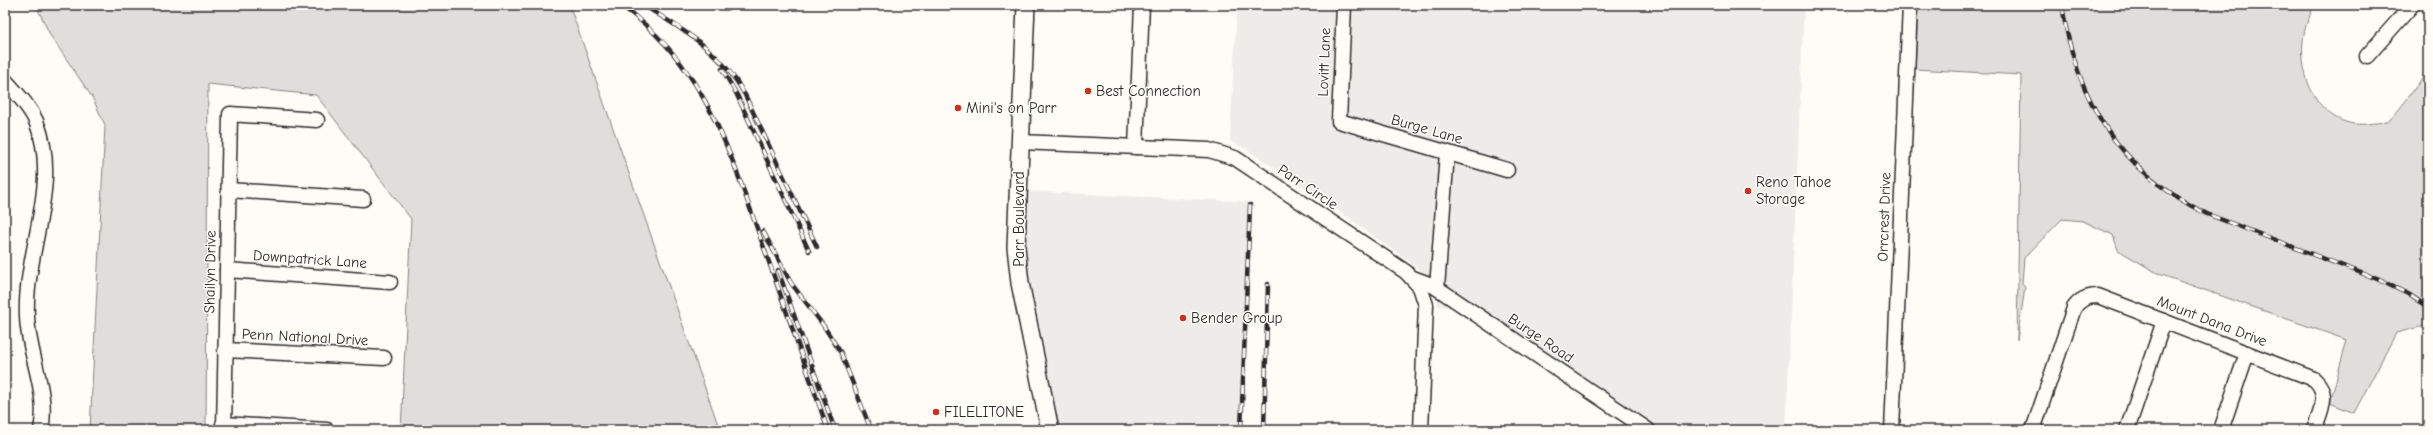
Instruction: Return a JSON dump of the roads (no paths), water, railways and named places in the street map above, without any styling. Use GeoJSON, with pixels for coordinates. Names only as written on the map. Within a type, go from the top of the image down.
{"type":"FeatureCollection","features":[{"type":"Feature","properties":{"kind":"main road","name":"Parr Boulevard"},"geometry":{"type":"LineString","coordinates":[[1026,5],[1016,247],[1020,283],[1050,430]]}},
{"type":"Feature","properties":{"kind":"street"},"geometry":{"type":"LineString","coordinates":[[1136,147],[1142,5]]}},
{"type":"Feature","properties":{"kind":"street","name":"Lovitt Lane"},"geometry":{"type":"LineString","coordinates":[[1339,120],[1344,5]]}},
{"type":"Feature","properties":{"kind":"street","name":"Orrcrest Drive"},"geometry":{"type":"LineString","coordinates":[[1892,430],[1910,5]]}},
{"type":"Feature","properties":{"kind":"street"},"geometry":{"type":"LineString","coordinates":[[2367,56],[2412,5]]}},
{"type":"Feature","properties":{"kind":"street"},"geometry":{"type":"LineString","coordinates":[[6,83],[24,102],[35,120],[45,153],[44,183],[26,302],[27,323],[40,378],[43,402],[41,430]]}},
{"type":"Feature","properties":{"kind":"street","name":"Shailyn Drive"},"geometry":{"type":"LineString","coordinates":[[224,427],[230,114],[317,120]]}},
{"type":"Feature","properties":{"kind":"street","name":"Burge Lane"},"geometry":{"type":"LineString","coordinates":[[1339,120],[1507,170]]}},
{"type":"Feature","properties":{"kind":"street","name":"Parr Circle"},"geometry":{"type":"LineString","coordinates":[[1020,142],[1209,150],[1235,158],[1413,278],[1420,287],[1426,305],[1421,430]]}},
{"type":"Feature","properties":{"kind":"street"},"geometry":{"type":"LineString","coordinates":[[1437,288],[1447,153]]}},
{"type":"Feature","properties":{"kind":"street"},"geometry":{"type":"LineString","coordinates":[[229,190],[363,199]]}},
{"type":"Feature","properties":{"kind":"street","name":"Downpatrick Lane"},"geometry":{"type":"LineString","coordinates":[[227,270],[390,282]]}},
{"type":"Feature","properties":{"kind":"street","name":"Burge Road"},"geometry":{"type":"LineString","coordinates":[[1413,278],[1437,288],[1648,430]]}},
{"type":"Feature","properties":{"kind":"street","name":"Mount Dana Drive"},"geometry":{"type":"LineString","coordinates":[[2033,430],[2074,308],[2078,302],[2087,297],[2098,296],[2314,378],[2322,387],[2324,395],[2323,404],[2314,430]]}},
{"type":"Feature","properties":{"kind":"street"},"geometry":{"type":"LineString","coordinates":[[2127,430],[2164,321]]}},
{"type":"Feature","properties":{"kind":"street","name":"Penn National Drive"},"geometry":{"type":"LineString","coordinates":[[225,350],[384,358]]}},
{"type":"Feature","properties":{"kind":"street"},"geometry":{"type":"LineString","coordinates":[[2221,430],[2247,353]]}},
{"type":"Feature","properties":{"kind":"street"},"geometry":{"type":"LineString","coordinates":[[224,427],[327,430]]}},
{"type":"Feature","properties":{"kind":"railway"},"geometry":{"type":"LineString","coordinates":[[620,5],[649,28],[674,54],[694,82],[711,112],[739,177],[828,430]]}},
{"type":"Feature","properties":{"kind":"railway"},"geometry":{"type":"LineString","coordinates":[[643,5],[701,43],[725,66],[736,80],[745,95],[817,247]]}},
{"type":"Feature","properties":{"kind":"railway"},"geometry":{"type":"LineString","coordinates":[[2062,5],[2078,72],[2091,102],[2107,129],[2126,154],[2149,177],[2176,197],[2207,214],[2377,279],[2408,294],[2428,307]]}},
{"type":"Feature","properties":{"kind":"railway"},"geometry":{"type":"LineString","coordinates":[[722,69],[737,95],[809,251]]}},
{"type":"Feature","properties":{"kind":"railway"},"geometry":{"type":"LineString","coordinates":[[1241,430],[1250,205]]}},
{"type":"Feature","properties":{"kind":"railway"},"geometry":{"type":"LineString","coordinates":[[763,231],[791,283],[823,325],[841,353],[871,430]]}},
{"type":"Feature","properties":{"kind":"railway"},"geometry":{"type":"LineString","coordinates":[[778,270],[835,430]]}},
{"type":"Feature","properties":{"kind":"railway"},"geometry":{"type":"LineString","coordinates":[[1264,430],[1268,284]]}},
{"type":"Feature","properties":{"kind":"place","name":"Best Connection"},"geometry":{"type":"Point","coordinates":[1088,91]}},
{"type":"Feature","properties":{"kind":"place","name":"Mini's on Parr"},"geometry":{"type":"Point","coordinates":[958,108]}},
{"type":"Feature","properties":{"kind":"place","name":"Reno Tahoe Storage"},"geometry":{"type":"Point","coordinates":[1748,191]}},
{"type":"Feature","properties":{"kind":"place","name":"Bender Group"},"geometry":{"type":"Point","coordinates":[1183,318]}},
{"type":"Feature","properties":{"kind":"place","name":"FILELITONE"},"geometry":{"type":"Point","coordinates":[936,412]}}]}
